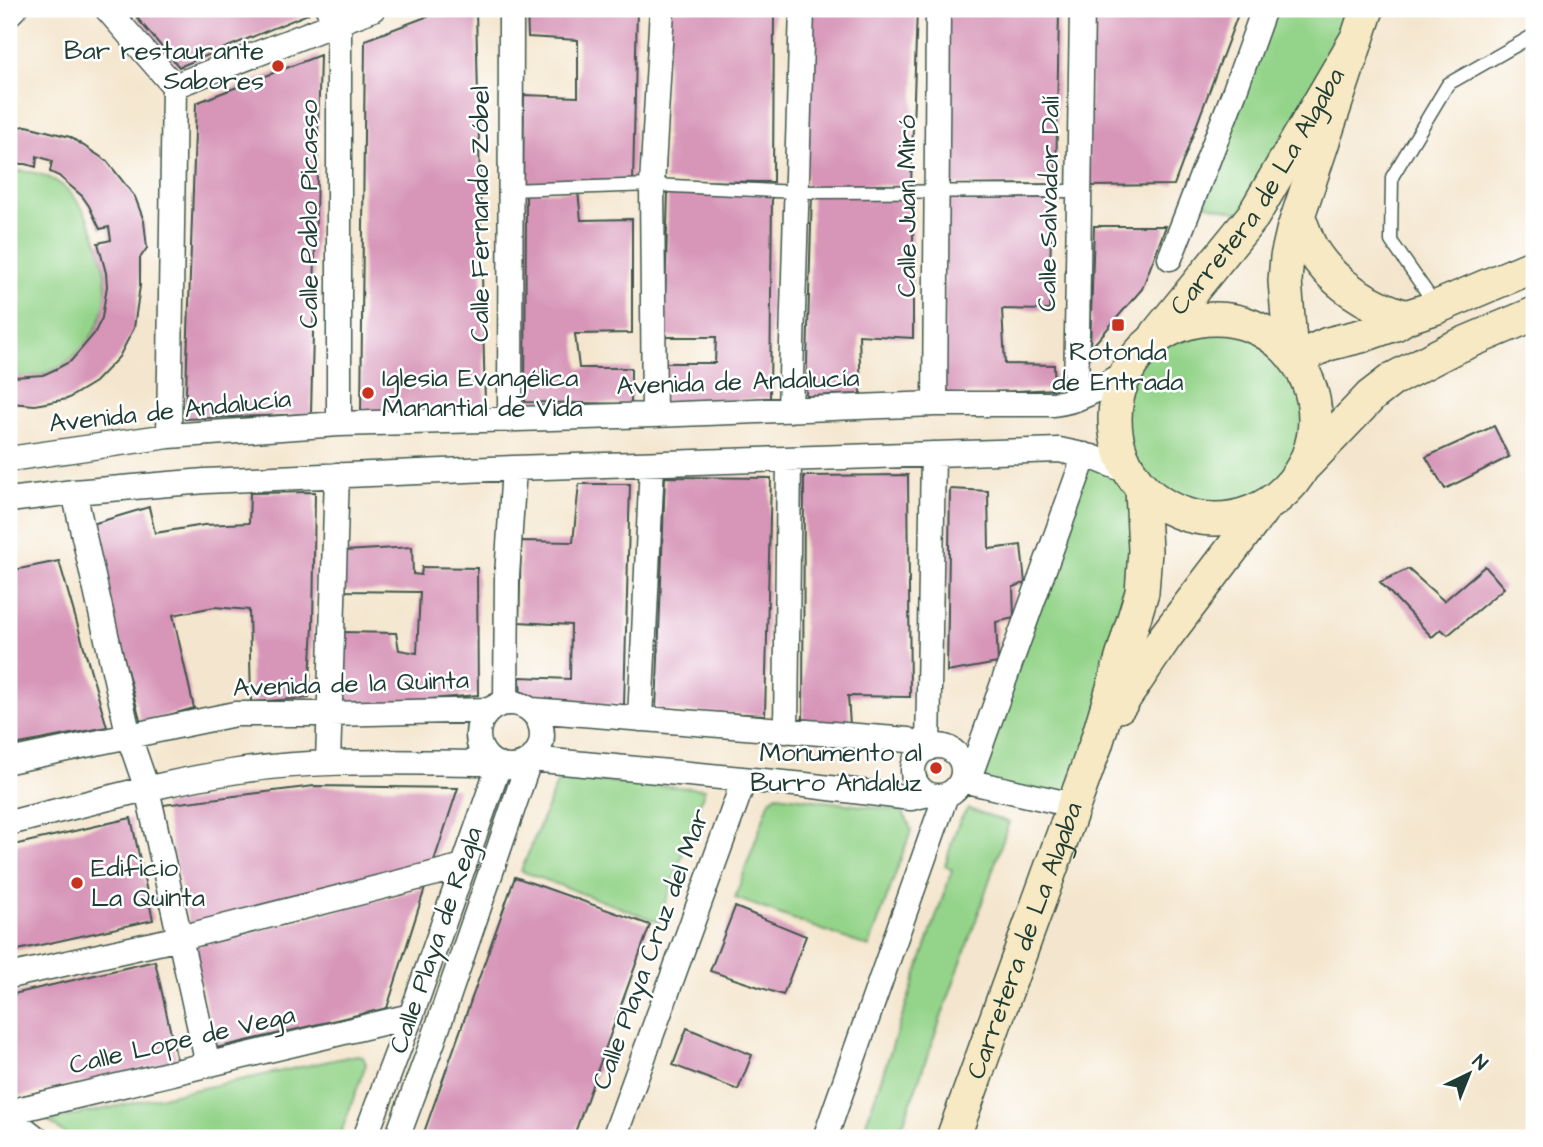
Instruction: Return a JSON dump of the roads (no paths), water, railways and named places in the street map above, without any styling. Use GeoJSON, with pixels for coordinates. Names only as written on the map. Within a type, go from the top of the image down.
{"type":"FeatureCollection","features":[{"type":"Feature","properties":{"kind":"main road","name":"Carretera de La Algaba"},"geometry":{"type":"LineString","coordinates":[[1293,356],[1285,281],[1287,257],[1362,23]]}},
{"type":"Feature","properties":{"kind":"main road","name":"Carretera de La Algaba"},"geometry":{"type":"LineString","coordinates":[[1151,341],[1253,216],[1362,23]]}},
{"type":"Feature","properties":{"kind":"main road"},"geometry":{"type":"LineString","coordinates":[[1298,217],[1310,246],[1326,269],[1345,287],[1383,310],[1406,317]]}},
{"type":"Feature","properties":{"kind":"main road"},"geometry":{"type":"LineString","coordinates":[[1293,356],[1395,324],[1406,317],[1437,307],[1534,266]]}},
{"type":"Feature","properties":{"kind":"main road"},"geometry":{"type":"LineString","coordinates":[[1301,468],[1371,397],[1393,379],[1451,349],[1534,314]]}},
{"type":"Feature","properties":{"kind":"main road"},"geometry":{"type":"LineString","coordinates":[[1223,319],[1249,324],[1272,336],[1293,356],[1305,376],[1314,401],[1315,427],[1310,453],[1284,492],[1264,507],[1235,518],[1203,520],[1173,511],[1137,481],[1120,449],[1115,423],[1118,396],[1127,371],[1151,341],[1173,328],[1197,320],[1223,319]]}},
{"type":"Feature","properties":{"kind":"main road","name":"Carretera de La Algaba"},"geometry":{"type":"LineString","coordinates":[[953,1138],[1096,744],[1142,592],[1146,551],[1137,481]]}},
{"type":"Feature","properties":{"kind":"main road","name":"Carretera de La Algaba"},"geometry":{"type":"LineString","coordinates":[[1096,744],[1166,636],[1264,507]]}},
{"type":"Feature","properties":{"kind":"street"},"geometry":{"type":"LineString","coordinates":[[9,13],[14,9]]}},
{"type":"Feature","properties":{"kind":"street"},"geometry":{"type":"LineString","coordinates":[[107,9],[174,86],[169,436]]}},
{"type":"Feature","properties":{"kind":"street"},"geometry":{"type":"LineString","coordinates":[[174,86],[334,15],[373,9]]}},
{"type":"Feature","properties":{"kind":"street","name":"Calle Fernando Zóbel"},"geometry":{"type":"LineString","coordinates":[[509,420],[511,9]]}},
{"type":"Feature","properties":{"kind":"street"},"geometry":{"type":"LineString","coordinates":[[654,415],[652,185],[662,9]]}},
{"type":"Feature","properties":{"kind":"street"},"geometry":{"type":"LineString","coordinates":[[790,410],[802,9]]}},
{"type":"Feature","properties":{"kind":"street","name":"Calle Juan Miró"},"geometry":{"type":"LineString","coordinates":[[935,404],[938,9]]}},
{"type":"Feature","properties":{"kind":"street","name":"Calle Salvador Dalí"},"geometry":{"type":"LineString","coordinates":[[1076,399],[1082,9]]}},
{"type":"Feature","properties":{"kind":"street"},"geometry":{"type":"LineString","coordinates":[[1170,258],[1264,9]]}},
{"type":"Feature","properties":{"kind":"street","name":"Calle Pablo Picasso"},"geometry":{"type":"LineString","coordinates":[[334,15],[339,424]]}},
{"type":"Feature","properties":{"kind":"street","name":"Avenida de Andalucía"},"geometry":{"type":"LineString","coordinates":[[9,460],[169,436],[339,424],[935,404],[1053,404],[1076,399],[1101,388],[1127,371]]}},
{"type":"Feature","properties":{"kind":"street"},"geometry":{"type":"LineString","coordinates":[[9,500],[205,481],[1059,450],[1085,455],[1137,481]]}},
{"type":"Feature","properties":{"kind":"street"},"geometry":{"type":"LineString","coordinates":[[928,748],[933,454]]}},
{"type":"Feature","properties":{"kind":"street"},"geometry":{"type":"LineString","coordinates":[[825,1138],[951,787],[1085,455]]}},
{"type":"Feature","properties":{"kind":"street"},"geometry":{"type":"LineString","coordinates":[[786,731],[789,459]]}},
{"type":"Feature","properties":{"kind":"street"},"geometry":{"type":"LineString","coordinates":[[640,719],[652,464]]}},
{"type":"Feature","properties":{"kind":"street"},"geometry":{"type":"LineString","coordinates":[[497,706],[514,468]]}},
{"type":"Feature","properties":{"kind":"street"},"geometry":{"type":"LineString","coordinates":[[328,762],[337,475]]}},
{"type":"Feature","properties":{"kind":"street"},"geometry":{"type":"LineString","coordinates":[[74,492],[128,737],[147,789],[208,1065]]}},
{"type":"Feature","properties":{"kind":"street"},"geometry":{"type":"LineString","coordinates":[[497,764],[486,757],[480,748],[478,727],[482,718],[497,706],[515,702],[532,710],[908,740],[928,748]]}},
{"type":"Feature","properties":{"kind":"street","name":"Avenida de la Quinta"},"geometry":{"type":"LineString","coordinates":[[9,761],[235,714],[331,714],[497,706]]}},
{"type":"Feature","properties":{"kind":"street"},"geometry":{"type":"LineString","coordinates":[[9,823],[147,789],[238,771],[328,762],[497,764],[512,767],[530,760],[541,746],[542,727],[532,710]]}},
{"type":"Feature","properties":{"kind":"street"},"geometry":{"type":"LineString","coordinates":[[530,760],[806,785],[911,798],[951,787],[963,772],[958,756],[936,746],[921,753],[913,767],[916,783],[921,789],[951,787],[1073,806]]}},
{"type":"Feature","properties":{"kind":"street","name":"Calle Playa de Regla"},"geometry":{"type":"LineString","coordinates":[[397,1138],[530,760]]}},
{"type":"Feature","properties":{"kind":"street","name":"Calle Playa de Regla"},"geometry":{"type":"LineString","coordinates":[[365,1138],[464,866],[497,764]]}},
{"type":"Feature","properties":{"kind":"street","name":"Calle Playa Cruz del Mar"},"geometry":{"type":"LineString","coordinates":[[614,1138],[744,780]]}},
{"type":"Feature","properties":{"kind":"street"},"geometry":{"type":"LineString","coordinates":[[9,976],[180,937],[464,866]]}},
{"type":"Feature","properties":{"kind":"street","name":"Calle Lope de Vega"},"geometry":{"type":"LineString","coordinates":[[9,1114],[411,1016]]}},
{"type":"Feature","properties":{"kind":"street"},"geometry":{"type":"LineString","coordinates":[[368,1026],[379,1032],[392,1045],[395,1058]]}},
{"type":"Feature","properties":{"kind":"street"},"geometry":{"type":"LineString","coordinates":[[9,1114],[36,1138]]}},
{"type":"Feature","properties":{"kind":"lane"},"geometry":{"type":"LineString","coordinates":[[1437,307],[1391,241],[1392,177],[1448,84],[1534,35]]}},
{"type":"Feature","properties":{"kind":"lane"},"geometry":{"type":"LineString","coordinates":[[510,190],[652,185],[796,192],[1079,191]]}},
{"type":"Feature","properties":{"kind":"place","name":"Bar restaurante Sabores"},"geometry":{"type":"Point","coordinates":[278,66]}},
{"type":"Feature","properties":{"kind":"place","name":"Rotonda de Entrada"},"geometry":{"type":"Point","coordinates":[1118,325]}},
{"type":"Feature","properties":{"kind":"place","name":"Iglesia Evangélica Manantial de Vida"},"geometry":{"type":"Point","coordinates":[368,393]}},
{"type":"Feature","properties":{"kind":"place","name":"Monumento al Burro Andaluz"},"geometry":{"type":"Point","coordinates":[936,768]}},
{"type":"Feature","properties":{"kind":"place","name":"Edificio La Quinta"},"geometry":{"type":"Point","coordinates":[77,883]}}]}
